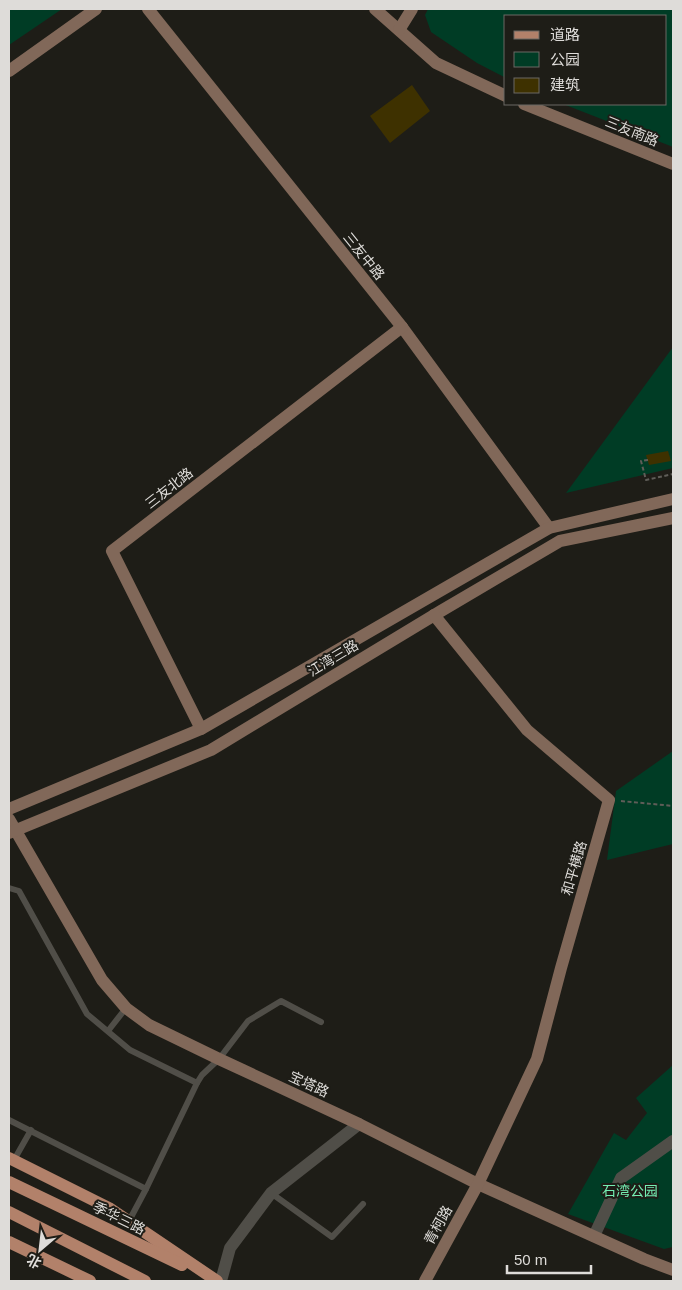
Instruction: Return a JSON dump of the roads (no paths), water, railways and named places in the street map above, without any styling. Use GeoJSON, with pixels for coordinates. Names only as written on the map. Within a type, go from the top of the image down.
{"type":"FeatureCollection","features":[{"type":"Feature","properties":{"kind":"main road"},"geometry":{"type":"LineString","coordinates":[[12,1159],[109,1208],[217,1281]]}},
{"type":"Feature","properties":{"kind":"main road","name":"季华三路"},"geometry":{"type":"LineString","coordinates":[[9,1182],[217,1281]]}},
{"type":"Feature","properties":{"kind":"main road"},"geometry":{"type":"LineString","coordinates":[[9,1212],[146,1281]]}},
{"type":"Feature","properties":{"kind":"main road"},"geometry":{"type":"LineString","coordinates":[[9,1242],[90,1281]]}},
{"type":"Feature","properties":{"kind":"street"},"geometry":{"type":"LineString","coordinates":[[9,71],[96,9]]}},
{"type":"Feature","properties":{"kind":"street","name":"三友中路"},"geometry":{"type":"LineString","coordinates":[[148,9],[402,327],[550,528]]}},
{"type":"Feature","properties":{"kind":"street"},"geometry":{"type":"LineString","coordinates":[[375,9],[436,63],[504,95]]}},
{"type":"Feature","properties":{"kind":"street"},"geometry":{"type":"LineString","coordinates":[[388,20],[394,9]]}},
{"type":"Feature","properties":{"kind":"street"},"geometry":{"type":"LineString","coordinates":[[399,30],[412,9]]}},
{"type":"Feature","properties":{"kind":"street","name":"三友南路"},"geometry":{"type":"LineString","coordinates":[[526,105],[673,164]]}},
{"type":"Feature","properties":{"kind":"street","name":"三友北路"},"geometry":{"type":"LineString","coordinates":[[201,729],[112,551],[402,327]]}},
{"type":"Feature","properties":{"kind":"street","name":"江湾三路"},"geometry":{"type":"LineString","coordinates":[[9,809],[201,729],[550,528],[673,499]]}},
{"type":"Feature","properties":{"kind":"street","name":"江湾三路"},"geometry":{"type":"LineString","coordinates":[[11,828],[211,750],[560,541],[673,518]]}},
{"type":"Feature","properties":{"kind":"street","name":"和平横路"},"geometry":{"type":"LineString","coordinates":[[434,615],[527,730],[609,800],[560,968],[536,1060],[478,1184]]}},
{"type":"Feature","properties":{"kind":"street","name":"宝塔路"},"geometry":{"type":"LineString","coordinates":[[11,828],[102,980],[126,1008],[149,1025],[359,1124],[478,1184],[673,1270]]}},
{"type":"Feature","properties":{"kind":"street"},"geometry":{"type":"LineString","coordinates":[[221,1281],[230,1248],[271,1193],[359,1124]]}},
{"type":"Feature","properties":{"kind":"street"},"geometry":{"type":"LineString","coordinates":[[594,1236],[621,1178],[673,1141]]}},
{"type":"Feature","properties":{"kind":"street","name":"青柯路"},"geometry":{"type":"LineString","coordinates":[[425,1281],[478,1184]]}},
{"type":"Feature","properties":{"kind":"lane"},"geometry":{"type":"LineString","coordinates":[[9,888],[19,891],[87,1014],[130,1050],[197,1082]]}},
{"type":"Feature","properties":{"kind":"lane"},"geometry":{"type":"LineString","coordinates":[[128,1221],[146,1189],[197,1082],[219,1059],[248,1021],[280,1002],[321,1022]]}},
{"type":"Feature","properties":{"kind":"lane"},"geometry":{"type":"LineString","coordinates":[[108,1031],[126,1008]]}},
{"type":"Feature","properties":{"kind":"lane"},"geometry":{"type":"LineString","coordinates":[[9,1120],[146,1189]]}},
{"type":"Feature","properties":{"kind":"lane"},"geometry":{"type":"LineString","coordinates":[[12,1159],[31,1130]]}},
{"type":"Feature","properties":{"kind":"lane"},"geometry":{"type":"LineString","coordinates":[[271,1193],[332,1238],[363,1204]]}},
{"type":"Feature","properties":{"kind":"park label","name":"石湾公园"},"geometry":{"type":"Point","coordinates":[630,1191]}}]}
